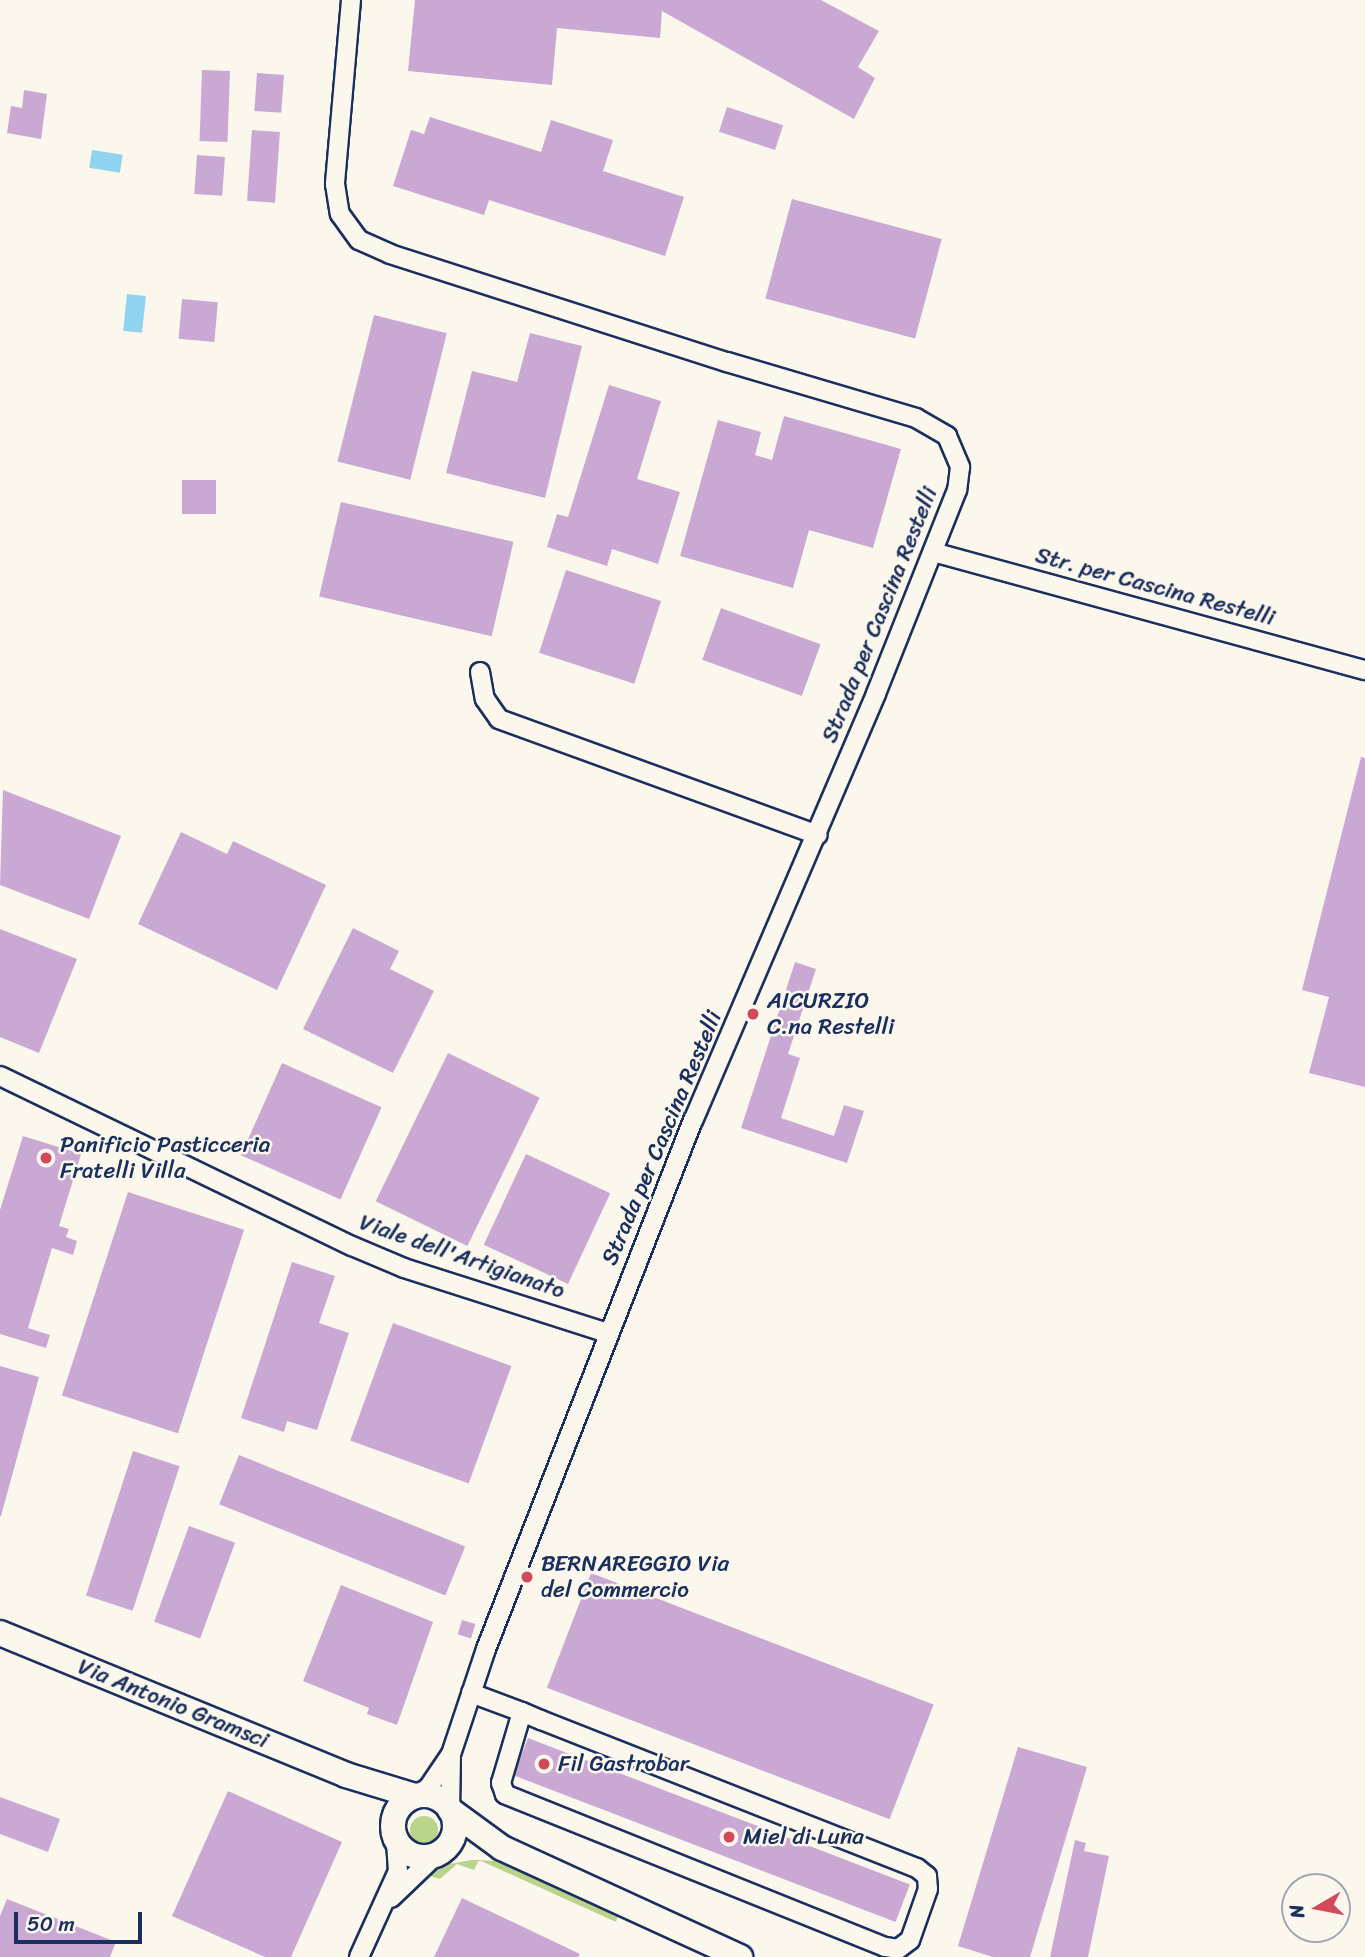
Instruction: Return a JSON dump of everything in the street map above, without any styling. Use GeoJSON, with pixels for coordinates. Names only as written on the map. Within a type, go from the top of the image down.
{"type":"FeatureCollection","features":[{"type":"Feature","properties":{"kind":"street","name":"Strada per Cascina Restelli"},"geometry":{"type":"LineString","coordinates":[[351,0],[335,184],[340,215],[359,240],[390,254],[935,427],[956,450],[961,475],[933,552],[818,835],[693,1120],[608,1333],[529,1537],[451,1754]]}},
{"type":"Feature","properties":{"kind":"street","name":"Str. per Cascina Restelli"},"geometry":{"type":"LineString","coordinates":[[933,552],[1365,670]]}},
{"type":"Feature","properties":{"kind":"street"},"geometry":{"type":"LineString","coordinates":[[480,673],[485,699],[499,719],[818,835]]}},
{"type":"Feature","properties":{"kind":"street","name":"Viale dell'Artigianato"},"geometry":{"type":"LineString","coordinates":[[0,1076],[352,1246],[404,1268],[608,1333]]}},
{"type":"Feature","properties":{"kind":"street","name":"Via Antonio Gramsci"},"geometry":{"type":"LineString","coordinates":[[0,1633],[346,1775],[415,1796]]}},
{"type":"Feature","properties":{"kind":"street"},"geometry":{"type":"LineString","coordinates":[[471,1693],[522,1712],[917,1868],[927,1876],[928,1889],[910,1940],[898,1949],[885,1947],[505,1794],[501,1783],[522,1712]]}},
{"type":"Feature","properties":{"kind":"street"},"geometry":{"type":"LineString","coordinates":[[359,1957],[387,1903],[398,1871],[396,1811],[428,1788],[451,1754]]}},
{"type":"Feature","properties":{"kind":"street"},"geometry":{"type":"LineString","coordinates":[[387,1903],[454,1835],[450,1810],[451,1754]]}},
{"type":"Feature","properties":{"kind":"street","name":"Via Antonio Gramsci"},"geometry":{"type":"LineString","coordinates":[[346,1775],[395,1837]]}},
{"type":"Feature","properties":{"kind":"street"},"geometry":{"type":"LineString","coordinates":[[415,1796],[435,1797],[502,1848],[740,1957]]}},
{"type":"Feature","properties":{"kind":"street"},"geometry":{"type":"LineString","coordinates":[[395,1837],[415,1856],[502,1848]]}},
{"type":"Feature","properties":{"kind":"green space"},"geometry":{"type":"Polygon","coordinates":[[[424,1816],[434,1820],[438,1830],[434,1840],[424,1844],[414,1840],[410,1830],[414,1820],[424,1816]]]}},
{"type":"Feature","properties":{"kind":"green space"},"geometry":{"type":"Polygon","coordinates":[[[479,1860],[474,1870],[457,1864],[440,1879],[427,1875],[449,1864],[479,1860]]]}},
{"type":"Feature","properties":{"kind":"green space"},"geometry":{"type":"Polygon","coordinates":[[[479,1860],[520,1866],[618,1915],[616,1922],[479,1860]]]}},
{"type":"Feature","properties":{"kind":"water"},"geometry":{"type":"Polygon","coordinates":[[[92,150],[123,155],[120,173],[89,168],[92,150]]]}},
{"type":"Feature","properties":{"kind":"water"},"geometry":{"type":"Polygon","coordinates":[[[127,294],[146,296],[142,333],[123,331],[127,294]]]}},
{"type":"Feature","properties":{"kind":"building"},"geometry":{"type":"Polygon","coordinates":[[[415,0],[821,0],[879,31],[858,67],[875,78],[854,119],[662,11],[660,38],[557,28],[552,85],[408,71],[415,0]]]}},
{"type":"Feature","properties":{"kind":"building"},"geometry":{"type":"Polygon","coordinates":[[[202,70],[230,71],[228,142],[200,141],[202,70]]]}},
{"type":"Feature","properties":{"kind":"building"},"geometry":{"type":"Polygon","coordinates":[[[257,73],[284,75],[281,113],[254,111],[257,73]]]}},
{"type":"Feature","properties":{"kind":"building"},"geometry":{"type":"Polygon","coordinates":[[[24,90],[47,94],[41,139],[7,133],[11,106],[22,108],[24,90]]]}},
{"type":"Feature","properties":{"kind":"building"},"geometry":{"type":"Polygon","coordinates":[[[727,107],[783,125],[775,150],[719,132],[727,107]]]}},
{"type":"Feature","properties":{"kind":"building"},"geometry":{"type":"Polygon","coordinates":[[[430,117],[541,152],[551,120],[613,140],[603,171],[684,197],[665,256],[489,200],[484,215],[393,186],[411,130],[424,134],[430,117]]]}},
{"type":"Feature","properties":{"kind":"building"},"geometry":{"type":"Polygon","coordinates":[[[252,130],[280,132],[275,203],[247,201],[252,130]]]}},
{"type":"Feature","properties":{"kind":"building"},"geometry":{"type":"Polygon","coordinates":[[[197,155],[225,157],[222,196],[194,194],[197,155]]]}},
{"type":"Feature","properties":{"kind":"building"},"geometry":{"type":"Polygon","coordinates":[[[792,199],[942,239],[915,339],[765,298],[792,199]]]}},
{"type":"Feature","properties":{"kind":"building"},"geometry":{"type":"Polygon","coordinates":[[[182,299],[218,302],[214,342],[179,339],[182,299]]]}},
{"type":"Feature","properties":{"kind":"building"},"geometry":{"type":"Polygon","coordinates":[[[374,315],[447,333],[410,480],[337,462],[374,315]]]}},
{"type":"Feature","properties":{"kind":"building"},"geometry":{"type":"Polygon","coordinates":[[[530,333],[582,346],[545,498],[446,473],[472,371],[517,382],[530,333]]]}},
{"type":"Feature","properties":{"kind":"building"},"geometry":{"type":"Polygon","coordinates":[[[609,385],[661,401],[637,479],[680,492],[658,564],[612,549],[607,566],[547,547],[557,514],[568,517],[609,385]]]}},
{"type":"Feature","properties":{"kind":"building"},"geometry":{"type":"Polygon","coordinates":[[[784,416],[901,449],[873,548],[809,530],[793,588],[680,556],[718,420],[761,432],[755,455],[772,460],[784,416]]]}},
{"type":"Feature","properties":{"kind":"building"},"geometry":{"type":"Polygon","coordinates":[[[182,480],[216,480],[216,514],[182,514],[182,480]]]}},
{"type":"Feature","properties":{"kind":"building"},"geometry":{"type":"Polygon","coordinates":[[[341,502],[513,542],[492,636],[319,597],[341,502]]]}},
{"type":"Feature","properties":{"kind":"building"},"geometry":{"type":"Polygon","coordinates":[[[566,570],[661,601],[634,684],[539,653],[566,570]]]}},
{"type":"Feature","properties":{"kind":"building"},"geometry":{"type":"Polygon","coordinates":[[[721,608],[821,644],[802,696],[702,660],[721,608]]]}},
{"type":"Feature","properties":{"kind":"building"},"geometry":{"type":"Polygon","coordinates":[[[1361,757],[1365,758],[1365,1087],[1309,1073],[1329,997],[1302,990],[1361,757]]]}},
{"type":"Feature","properties":{"kind":"building"},"geometry":{"type":"Polygon","coordinates":[[[3,790],[121,836],[89,919],[0,885],[3,790]]]}},
{"type":"Feature","properties":{"kind":"building"},"geometry":{"type":"Polygon","coordinates":[[[181,832],[227,854],[233,841],[326,885],[277,990],[138,924],[181,832]]]}},
{"type":"Feature","properties":{"kind":"building"},"geometry":{"type":"Polygon","coordinates":[[[353,928],[399,951],[390,969],[434,991],[393,1073],[303,1029],[353,928]]]}},
{"type":"Feature","properties":{"kind":"building"},"geometry":{"type":"Polygon","coordinates":[[[0,929],[77,959],[39,1053],[0,1037],[0,929]]]}},
{"type":"Feature","properties":{"kind":"building"},"geometry":{"type":"Polygon","coordinates":[[[795,962],[816,969],[788,1054],[800,1058],[781,1118],[834,1136],[844,1105],[864,1111],[847,1163],[741,1128],[795,962]]]}},
{"type":"Feature","properties":{"kind":"building"},"geometry":{"type":"Polygon","coordinates":[[[448,1053],[540,1098],[467,1246],[376,1201],[448,1053]]]}},
{"type":"Feature","properties":{"kind":"building"},"geometry":{"type":"Polygon","coordinates":[[[282,1063],[382,1107],[340,1200],[241,1155],[282,1063]]]}},
{"type":"Feature","properties":{"kind":"building"},"geometry":{"type":"Polygon","coordinates":[[[23,1136],[81,1154],[59,1226],[69,1229],[66,1237],[77,1241],[73,1255],[52,1248],[28,1328],[50,1335],[46,1348],[0,1334],[0,1210],[23,1136]]]}},
{"type":"Feature","properties":{"kind":"building"},"geometry":{"type":"Polygon","coordinates":[[[526,1154],[610,1193],[568,1284],[484,1245],[526,1154]]]}},
{"type":"Feature","properties":{"kind":"building"},"geometry":{"type":"Polygon","coordinates":[[[128,1192],[244,1230],[178,1433],[62,1396],[128,1192]]]}},
{"type":"Feature","properties":{"kind":"building"},"geometry":{"type":"Polygon","coordinates":[[[292,1262],[335,1276],[319,1323],[349,1333],[317,1430],[287,1421],[284,1432],[241,1418],[292,1262]]]}},
{"type":"Feature","properties":{"kind":"building"},"geometry":{"type":"Polygon","coordinates":[[[393,1323],[511,1366],[469,1484],[350,1440],[393,1323]]]}},
{"type":"Feature","properties":{"kind":"building"},"geometry":{"type":"Polygon","coordinates":[[[0,1366],[39,1377],[1,1516],[0,1516],[0,1366]]]}},
{"type":"Feature","properties":{"kind":"building"},"geometry":{"type":"Polygon","coordinates":[[[133,1451],[180,1466],[133,1611],[86,1596],[133,1451]]]}},
{"type":"Feature","properties":{"kind":"building"},"geometry":{"type":"Polygon","coordinates":[[[239,1455],[465,1546],[445,1596],[219,1504],[239,1455]]]}},
{"type":"Feature","properties":{"kind":"building"},"geometry":{"type":"Polygon","coordinates":[[[189,1526],[235,1543],[200,1639],[154,1622],[189,1526]]]}},
{"type":"Feature","properties":{"kind":"building"},"geometry":{"type":"Polygon","coordinates":[[[591,1573],[934,1705],[890,1819],[547,1688],[591,1573]]]}},
{"type":"Feature","properties":{"kind":"building"},"geometry":{"type":"Polygon","coordinates":[[[341,1585],[433,1622],[397,1725],[367,1714],[369,1708],[303,1681],[341,1585]]]}},
{"type":"Feature","properties":{"kind":"building"},"geometry":{"type":"Polygon","coordinates":[[[462,1620],[475,1624],[471,1638],[458,1634],[462,1620]]]}},
{"type":"Feature","properties":{"kind":"building"},"geometry":{"type":"Polygon","coordinates":[[[528,1738],[910,1885],[895,1922],[514,1775],[528,1738]]]}},
{"type":"Feature","properties":{"kind":"building"},"geometry":{"type":"Polygon","coordinates":[[[1018,1747],[1087,1767],[1030,1957],[993,1957],[958,1946],[1018,1747]]]}},
{"type":"Feature","properties":{"kind":"building"},"geometry":{"type":"Polygon","coordinates":[[[228,1791],[342,1842],[291,1957],[265,1957],[172,1916],[228,1791]]]}},
{"type":"Feature","properties":{"kind":"building"},"geometry":{"type":"Polygon","coordinates":[[[0,1797],[60,1819],[48,1852],[0,1834],[0,1797]]]}},
{"type":"Feature","properties":{"kind":"building"},"geometry":{"type":"Polygon","coordinates":[[[1075,1840],[1086,1843],[1084,1851],[1109,1856],[1088,1957],[1050,1957],[1075,1840]]]}},
{"type":"Feature","properties":{"kind":"building"},"geometry":{"type":"Polygon","coordinates":[[[462,1898],[580,1954],[578,1957],[434,1957],[462,1898]]]}},
{"type":"Feature","properties":{"kind":"building"},"geometry":{"type":"Polygon","coordinates":[[[7,1899],[116,1942],[110,1957],[0,1957],[0,1916],[7,1899]]]}},
{"type":"Feature","properties":{"kind":"place","name":"AICURZIO C.na Restelli"},"geometry":{"type":"Point","coordinates":[753,1014]}},
{"type":"Feature","properties":{"kind":"place","name":"Panificio Pasticceria Fratelli Villa"},"geometry":{"type":"Point","coordinates":[46,1158]}},
{"type":"Feature","properties":{"kind":"place","name":"BERNAREGGIO Via del Commercio"},"geometry":{"type":"Point","coordinates":[527,1577]}},
{"type":"Feature","properties":{"kind":"place","name":"Fil Gastrobar"},"geometry":{"type":"Point","coordinates":[544,1764]}},
{"type":"Feature","properties":{"kind":"place","name":"Miel di Luna"},"geometry":{"type":"Point","coordinates":[729,1837]}}]}
